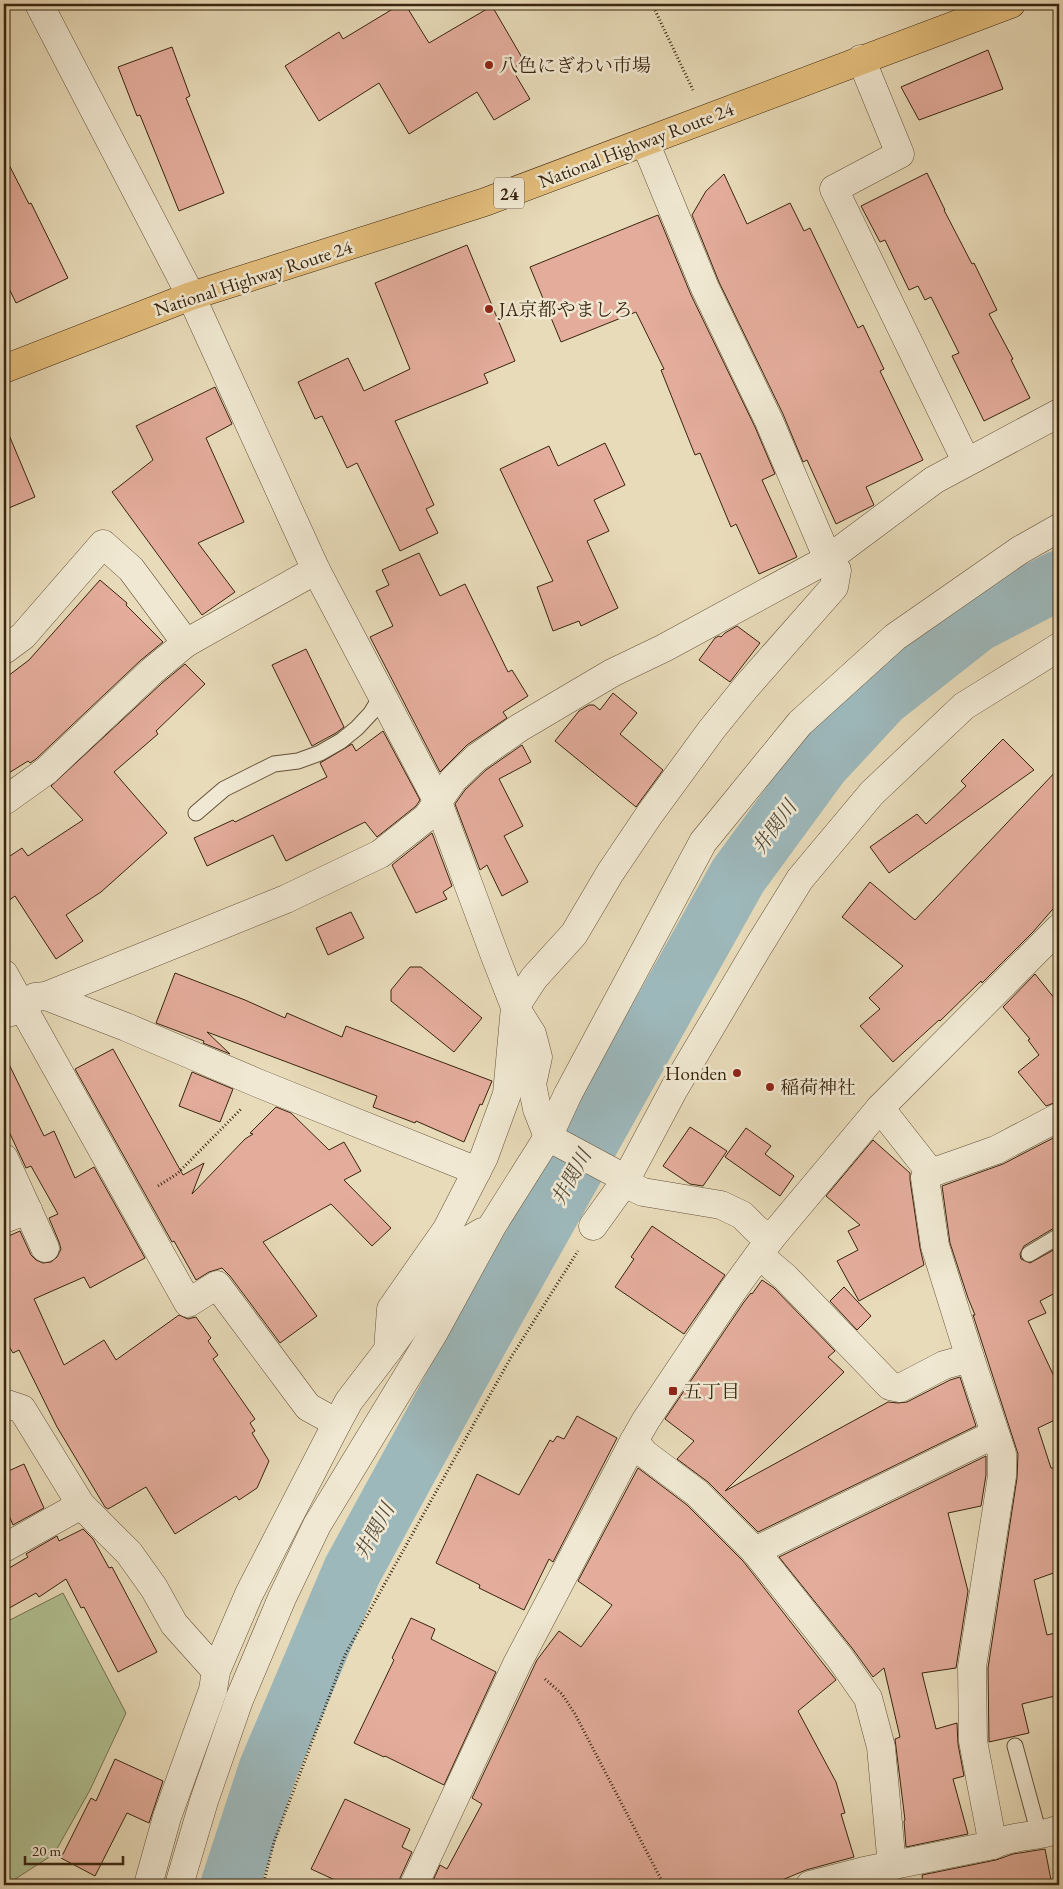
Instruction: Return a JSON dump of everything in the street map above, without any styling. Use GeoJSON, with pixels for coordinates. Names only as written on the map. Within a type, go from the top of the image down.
{"type":"FeatureCollection","features":[{"type":"Feature","properties":{"kind":"highway","name":"National Highway Route 24"},"geometry":{"type":"LineString","coordinates":[[4,369],[191,296],[485,202],[1011,4]]}},
{"type":"Feature","properties":{"kind":"street"},"geometry":{"type":"LineString","coordinates":[[39,4],[191,296],[316,570],[438,800],[515,1007],[532,1034],[538,1057],[532,1084],[537,1109],[553,1140],[643,1192],[721,1205],[742,1215],[757,1230],[764,1247],[786,1277],[890,1386],[900,1388],[944,1365],[970,1358]]}},
{"type":"Feature","properties":{"kind":"street"},"geometry":{"type":"LineString","coordinates":[[861,59],[900,154],[834,189],[966,462]]}},
{"type":"Feature","properties":{"kind":"street"},"geometry":{"type":"LineString","coordinates":[[388,1350],[391,1309],[447,1228],[477,1171],[507,1094],[515,1007],[534,978],[574,934],[610,873],[649,815],[712,729],[746,687],[834,588],[837,570],[828,559],[769,421],[705,288],[645,142]]}},
{"type":"Feature","properties":{"kind":"street"},"geometry":{"type":"LineString","coordinates":[[25,1006],[286,899],[380,854],[427,817],[453,780],[476,758],[519,728],[612,673],[664,648],[828,559],[934,480],[1059,413]]}},
{"type":"Feature","properties":{"kind":"street"},"geometry":{"type":"LineString","coordinates":[[179,1885],[204,1801],[239,1700],[282,1598],[317,1525],[433,1334],[492,1226],[553,1140],[568,1094],[703,842],[800,723],[895,637],[1020,550],[1059,528]]}},
{"type":"Feature","properties":{"kind":"street"},"geometry":{"type":"LineString","coordinates":[[4,650],[23,636],[103,544],[131,570],[186,643]]}},
{"type":"Feature","properties":{"kind":"street"},"geometry":{"type":"LineString","coordinates":[[4,801],[46,771],[152,670],[186,643],[316,570]]}},
{"type":"Feature","properties":{"kind":"street"},"geometry":{"type":"LineString","coordinates":[[593,1226],[800,879],[872,793],[964,706],[1059,647]]}},
{"type":"Feature","properties":{"kind":"street"},"geometry":{"type":"LineString","coordinates":[[414,1885],[517,1664],[646,1420],[764,1247],[880,1108],[1059,928]]}},
{"type":"Feature","properties":{"kind":"street"},"geometry":{"type":"LineString","coordinates":[[4,974],[25,1006],[188,1303],[217,1285],[308,1408],[337,1423]]}},
{"type":"Feature","properties":{"kind":"street"},"geometry":{"type":"LineString","coordinates":[[25,1006],[126,1027],[260,1084],[477,1171]]}},
{"type":"Feature","properties":{"kind":"street"},"geometry":{"type":"LineString","coordinates":[[880,1108],[931,1173]]}},
{"type":"Feature","properties":{"kind":"street"},"geometry":{"type":"LineString","coordinates":[[993,1845],[973,1741],[972,1667],[1002,1476],[1002,1454],[935,1246],[925,1178],[931,1173],[996,1150],[1059,1117]]}},
{"type":"Feature","properties":{"kind":"street"},"geometry":{"type":"LineString","coordinates":[[4,1158],[16,1215],[45,1248]]}},
{"type":"Feature","properties":{"kind":"street"},"geometry":{"type":"LineString","coordinates":[[148,1885],[167,1817],[213,1690],[216,1671],[249,1594],[337,1423],[349,1401],[410,1320],[463,1243],[492,1226]]}},
{"type":"Feature","properties":{"kind":"street"},"geometry":{"type":"LineString","coordinates":[[4,1403],[22,1409],[81,1505],[129,1553],[154,1588],[174,1624],[216,1671]]}},
{"type":"Feature","properties":{"kind":"street"},"geometry":{"type":"LineString","coordinates":[[755,1551],[995,1434]]}},
{"type":"Feature","properties":{"kind":"street"},"geometry":{"type":"LineString","coordinates":[[634,1441],[646,1454],[698,1493],[755,1551],[840,1658],[868,1698],[881,1747],[892,1866]]}},
{"type":"Feature","properties":{"kind":"street"},"geometry":{"type":"LineString","coordinates":[[4,1548],[81,1505]]}},
{"type":"Feature","properties":{"kind":"street"},"geometry":{"type":"LineString","coordinates":[[810,1885],[866,1878],[892,1866],[993,1845],[1004,1839],[1054,1837]]}},
{"type":"Feature","properties":{"kind":"lane"},"geometry":{"type":"LineString","coordinates":[[196,813],[224,789],[274,764],[298,761],[320,753],[341,741],[371,713],[382,695]]}},
{"type":"Feature","properties":{"kind":"lane"},"geometry":{"type":"LineString","coordinates":[[1029,1254],[1059,1236]]}},
{"type":"Feature","properties":{"kind":"lane"},"geometry":{"type":"LineString","coordinates":[[1015,1746],[1054,1837]]}},
{"type":"Feature","properties":{"kind":"path"},"geometry":{"type":"LineString","coordinates":[[652,4],[705,118]]}},
{"type":"Feature","properties":{"kind":"path"},"geometry":{"type":"LineString","coordinates":[[132,1202],[177,1174],[247,1102],[260,1084]]}},
{"type":"Feature","properties":{"kind":"path"},"geometry":{"type":"LineString","coordinates":[[263,1885],[274,1842],[344,1655],[510,1359],[593,1226]]}},
{"type":"Feature","properties":{"kind":"path"},"geometry":{"type":"LineString","coordinates":[[517,1664],[544,1679],[562,1694],[575,1714],[664,1885]]}},
{"type":"Feature","properties":{"kind":"green space"},"geometry":{"type":"Polygon","coordinates":[[[63,1593],[126,1713],[90,1790],[54,1854],[4,1885],[4,1623],[63,1593]]]}},
{"type":"Feature","properties":{"kind":"building"},"geometry":{"type":"Polygon","coordinates":[[[401,4],[405,4],[429,43],[492,6],[524,61],[512,69],[530,99],[494,120],[477,92],[409,134],[379,83],[319,121],[285,66],[339,32],[343,39],[401,4]]]}},
{"type":"Feature","properties":{"kind":"building"},"geometry":{"type":"Polygon","coordinates":[[[172,47],[190,96],[186,98],[224,193],[179,211],[140,115],[137,116],[118,67],[172,47]]]}},
{"type":"Feature","properties":{"kind":"building"},"geometry":{"type":"Polygon","coordinates":[[[988,50],[1003,89],[919,120],[901,87],[988,50]]]}},
{"type":"Feature","properties":{"kind":"building"},"geometry":{"type":"Polygon","coordinates":[[[4,155],[29,204],[31,203],[68,278],[16,303],[4,278],[4,155]]]}},
{"type":"Feature","properties":{"kind":"building"},"geometry":{"type":"Polygon","coordinates":[[[927,173],[944,210],[972,264],[974,263],[997,310],[989,314],[1013,359],[1011,360],[1030,398],[984,421],[952,356],[959,353],[931,297],[925,300],[918,286],[909,290],[885,240],[880,242],[861,206],[927,173]]]}},
{"type":"Feature","properties":{"kind":"building"},"geometry":{"type":"Polygon","coordinates":[[[724,174],[747,224],[790,203],[804,231],[810,228],[858,328],[863,325],[884,369],[880,371],[923,460],[866,487],[874,505],[836,524],[807,460],[803,462],[783,414],[719,282],[692,215],[706,191],[724,174]]]}},
{"type":"Feature","properties":{"kind":"building"},"geometry":{"type":"Polygon","coordinates":[[[658,215],[691,295],[755,427],[775,474],[762,480],[797,557],[759,574],[736,524],[731,527],[700,453],[695,455],[661,370],[664,369],[636,312],[561,342],[530,267],[658,215]]]}},
{"type":"Feature","properties":{"kind":"building"},"geometry":{"type":"Polygon","coordinates":[[[467,245],[515,361],[484,374],[488,383],[395,421],[434,505],[426,509],[438,533],[400,551],[357,463],[347,468],[322,416],[315,419],[298,382],[348,358],[364,391],[410,369],[375,283],[467,245]]]}},
{"type":"Feature","properties":{"kind":"building"},"geometry":{"type":"Polygon","coordinates":[[[215,387],[232,424],[206,438],[244,522],[198,543],[235,592],[202,615],[112,492],[153,460],[136,426],[215,387]]]}},
{"type":"Feature","properties":{"kind":"building"},"geometry":{"type":"Polygon","coordinates":[[[4,423],[35,497],[4,510],[4,423]]]}},
{"type":"Feature","properties":{"kind":"building"},"geometry":{"type":"Polygon","coordinates":[[[605,443],[625,485],[594,500],[609,531],[587,541],[618,608],[581,626],[579,621],[553,631],[537,587],[553,581],[500,469],[549,446],[558,466],[605,443]]]}},
{"type":"Feature","properties":{"kind":"building"},"geometry":{"type":"Polygon","coordinates":[[[419,553],[440,596],[465,584],[508,672],[512,670],[528,696],[503,712],[507,718],[467,745],[440,772],[370,637],[393,626],[376,591],[389,585],[382,570],[419,553]]]}},
{"type":"Feature","properties":{"kind":"building"},"geometry":{"type":"Polygon","coordinates":[[[100,580],[127,603],[126,605],[163,642],[141,660],[36,759],[30,763],[28,761],[4,776],[4,679],[29,660],[100,580]]]}},
{"type":"Feature","properties":{"kind":"building"},"geometry":{"type":"Polygon","coordinates":[[[737,626],[760,643],[730,682],[699,660],[715,638],[721,637],[737,626]]]}},
{"type":"Feature","properties":{"kind":"building"},"geometry":{"type":"Polygon","coordinates":[[[306,649],[344,727],[312,746],[272,665],[306,649]]]}},
{"type":"Feature","properties":{"kind":"building"},"geometry":{"type":"Polygon","coordinates":[[[185,664],[205,684],[156,731],[158,734],[114,772],[167,833],[101,892],[66,915],[83,941],[56,959],[15,896],[4,904],[4,860],[22,848],[28,856],[83,820],[51,786],[185,664]]]}},
{"type":"Feature","properties":{"kind":"building"},"geometry":{"type":"Polygon","coordinates":[[[613,693],[637,713],[620,734],[663,770],[636,807],[555,741],[579,711],[589,705],[594,705],[600,710],[613,693]]]}},
{"type":"Feature","properties":{"kind":"building"},"geometry":{"type":"Polygon","coordinates":[[[383,731],[420,800],[416,806],[377,837],[365,822],[286,861],[273,835],[207,866],[194,838],[233,820],[235,822],[327,777],[320,763],[352,744],[356,751],[383,731]]]}},
{"type":"Feature","properties":{"kind":"building"},"geometry":{"type":"Polygon","coordinates":[[[1003,739],[1034,770],[889,873],[870,847],[917,814],[926,824],[966,786],[961,781],[1003,739]]]}},
{"type":"Feature","properties":{"kind":"building"},"geometry":{"type":"Polygon","coordinates":[[[522,745],[531,762],[499,779],[523,826],[504,836],[528,882],[502,896],[487,865],[480,870],[455,804],[465,790],[486,770],[522,745]]]}},
{"type":"Feature","properties":{"kind":"building"},"geometry":{"type":"Polygon","coordinates":[[[1059,768],[1059,902],[1033,932],[982,983],[981,981],[940,1021],[893,1062],[860,1026],[880,1009],[869,998],[903,966],[842,917],[870,882],[915,920],[1059,768]]]}},
{"type":"Feature","properties":{"kind":"building"},"geometry":{"type":"Polygon","coordinates":[[[432,833],[452,886],[443,892],[447,899],[416,913],[392,865],[432,833]]]}},
{"type":"Feature","properties":{"kind":"building"},"geometry":{"type":"Polygon","coordinates":[[[351,912],[364,938],[328,955],[316,928],[351,912]]]}},
{"type":"Feature","properties":{"kind":"building"},"geometry":{"type":"Polygon","coordinates":[[[410,967],[421,967],[482,1018],[454,1052],[391,1001],[391,990],[410,967]]]}},
{"type":"Feature","properties":{"kind":"building"},"geometry":{"type":"Polygon","coordinates":[[[175,973],[245,1000],[285,1018],[287,1013],[342,1037],[346,1026],[492,1081],[464,1142],[416,1121],[415,1123],[373,1107],[377,1096],[207,1032],[230,1054],[203,1043],[204,1041],[156,1023],[175,973]]]}},
{"type":"Feature","properties":{"kind":"building"},"geometry":{"type":"Polygon","coordinates":[[[1035,974],[1059,1004],[1059,1101],[1046,1106],[1018,1072],[1039,1055],[1028,1040],[1030,1039],[1003,1007],[1035,974]]]}},
{"type":"Feature","properties":{"kind":"building"},"geometry":{"type":"Polygon","coordinates":[[[113,1049],[183,1175],[204,1163],[192,1194],[245,1139],[253,1134],[250,1133],[276,1107],[291,1113],[329,1150],[344,1142],[361,1171],[344,1180],[391,1228],[372,1246],[331,1204],[263,1242],[317,1316],[280,1343],[222,1268],[209,1272],[196,1280],[174,1241],[172,1242],[75,1069],[113,1049]]]}},
{"type":"Feature","properties":{"kind":"building"},"geometry":{"type":"Polygon","coordinates":[[[4,1054],[44,1136],[54,1131],[75,1178],[94,1167],[145,1258],[90,1288],[84,1277],[34,1299],[64,1365],[104,1340],[116,1360],[179,1315],[188,1319],[196,1317],[211,1338],[208,1341],[218,1355],[213,1359],[255,1419],[250,1423],[255,1431],[252,1433],[269,1461],[257,1488],[239,1500],[236,1496],[175,1534],[146,1487],[108,1509],[105,1507],[57,1427],[19,1350],[13,1353],[4,1338],[4,1238],[20,1231],[31,1255],[43,1263],[51,1262],[57,1257],[61,1249],[49,1218],[58,1214],[31,1166],[26,1168],[4,1121],[4,1054]]]}},
{"type":"Feature","properties":{"kind":"building"},"geometry":{"type":"Polygon","coordinates":[[[192,1072],[233,1089],[220,1122],[179,1106],[192,1072]]]}},
{"type":"Feature","properties":{"kind":"building"},"geometry":{"type":"Polygon","coordinates":[[[690,1127],[727,1151],[703,1186],[690,1184],[663,1166],[690,1127]]]}},
{"type":"Feature","properties":{"kind":"building"},"geometry":{"type":"Polygon","coordinates":[[[746,1128],[771,1146],[765,1154],[794,1176],[780,1196],[725,1157],[746,1128]]]}},
{"type":"Feature","properties":{"kind":"building"},"geometry":{"type":"Polygon","coordinates":[[[1059,1135],[1059,1227],[1054,1228],[1024,1246],[1020,1254],[1021,1259],[1030,1263],[1059,1247],[1059,1291],[1040,1301],[1046,1313],[1028,1321],[1059,1387],[1059,1418],[1038,1428],[1051,1468],[1055,1468],[1059,1484],[1059,1571],[1034,1580],[1047,1635],[1059,1632],[1059,1695],[1022,1704],[1029,1733],[989,1742],[988,1668],[1017,1478],[1018,1454],[973,1315],[975,1315],[950,1243],[942,1186],[1003,1164],[1059,1135]]]}},
{"type":"Feature","properties":{"kind":"building"},"geometry":{"type":"Polygon","coordinates":[[[873,1140],[910,1173],[924,1265],[859,1301],[837,1261],[858,1250],[848,1231],[860,1225],[826,1196],[873,1140]]]}},
{"type":"Feature","properties":{"kind":"building"},"geometry":{"type":"Polygon","coordinates":[[[652,1226],[725,1275],[684,1334],[615,1287],[634,1259],[631,1257],[652,1226]]]}},
{"type":"Feature","properties":{"kind":"building"},"geometry":{"type":"Polygon","coordinates":[[[762,1280],[774,1288],[835,1351],[828,1357],[844,1372],[725,1491],[888,1402],[907,1402],[950,1380],[960,1377],[976,1426],[758,1532],[708,1482],[677,1459],[694,1441],[665,1419],[744,1302],[762,1280]]]}},
{"type":"Feature","properties":{"kind":"building"},"geometry":{"type":"Polygon","coordinates":[[[844,1287],[871,1316],[857,1330],[830,1301],[844,1287]]]}},
{"type":"Feature","properties":{"kind":"building"},"geometry":{"type":"Polygon","coordinates":[[[577,1416],[617,1438],[553,1562],[549,1559],[524,1610],[479,1588],[480,1585],[436,1563],[477,1474],[519,1495],[550,1440],[553,1442],[557,1436],[564,1439],[577,1416]]]}},
{"type":"Feature","properties":{"kind":"building"},"geometry":{"type":"Polygon","coordinates":[[[986,1456],[986,1475],[981,1506],[948,1513],[968,1591],[956,1668],[922,1673],[936,1729],[957,1723],[958,1744],[964,1776],[953,1779],[968,1834],[906,1847],[905,1820],[895,1739],[900,1737],[884,1668],[873,1677],[779,1557],[986,1456]]]}},
{"type":"Feature","properties":{"kind":"building"},"geometry":{"type":"Polygon","coordinates":[[[24,1464],[44,1508],[13,1525],[4,1504],[4,1473],[24,1464]]]}},
{"type":"Feature","properties":{"kind":"building"},"geometry":{"type":"Polygon","coordinates":[[[638,1468],[687,1505],[743,1561],[836,1680],[798,1711],[836,1782],[845,1813],[841,1814],[854,1857],[806,1870],[770,1885],[431,1885],[440,1865],[447,1869],[482,1804],[472,1798],[537,1660],[559,1631],[581,1647],[612,1605],[578,1581],[638,1468]]]}},
{"type":"Feature","properties":{"kind":"building"},"geometry":{"type":"Polygon","coordinates":[[[83,1529],[93,1539],[109,1568],[112,1567],[157,1652],[118,1672],[84,1607],[81,1608],[66,1579],[39,1597],[36,1593],[4,1611],[4,1571],[28,1557],[26,1554],[57,1536],[59,1541],[83,1529]]]}},
{"type":"Feature","properties":{"kind":"building"},"geometry":{"type":"Polygon","coordinates":[[[411,1618],[435,1629],[431,1639],[496,1672],[444,1785],[354,1743],[394,1660],[392,1658],[411,1618]]]}},
{"type":"Feature","properties":{"kind":"building"},"geometry":{"type":"Polygon","coordinates":[[[115,1759],[163,1781],[149,1823],[127,1813],[95,1876],[61,1858],[91,1798],[96,1801],[115,1759]]]}},
{"type":"Feature","properties":{"kind":"building"},"geometry":{"type":"Polygon","coordinates":[[[345,1799],[410,1829],[402,1847],[412,1852],[400,1878],[399,1885],[346,1885],[311,1869],[345,1799]]]}},
{"type":"Feature","properties":{"kind":"building"},"geometry":{"type":"Polygon","coordinates":[[[1045,1849],[1052,1885],[923,1885],[922,1875],[996,1860],[1013,1854],[1045,1849]]]}},
{"type":"Feature","properties":{"kind":"waterway","name":"井関川"},"geometry":{"type":"LineString","coordinates":[[230,1885],[268,1769],[352,1571],[458,1377],[738,876],[820,764],[882,697],[976,623],[1059,580]]}},
{"type":"Feature","properties":{"kind":"place","name":"八色にぎわい市場"},"geometry":{"type":"Point","coordinates":[489,65]}},
{"type":"Feature","properties":{"kind":"place","name":"JA京都やましろ"},"geometry":{"type":"Point","coordinates":[489,309]}},
{"type":"Feature","properties":{"kind":"place","name":"Honden"},"geometry":{"type":"Point","coordinates":[737,1073]}},
{"type":"Feature","properties":{"kind":"place","name":"稲荷神社"},"geometry":{"type":"Point","coordinates":[770,1087]}},
{"type":"Feature","properties":{"kind":"place","name":"五丁目"},"geometry":{"type":"Point","coordinates":[673,1391]}}]}
